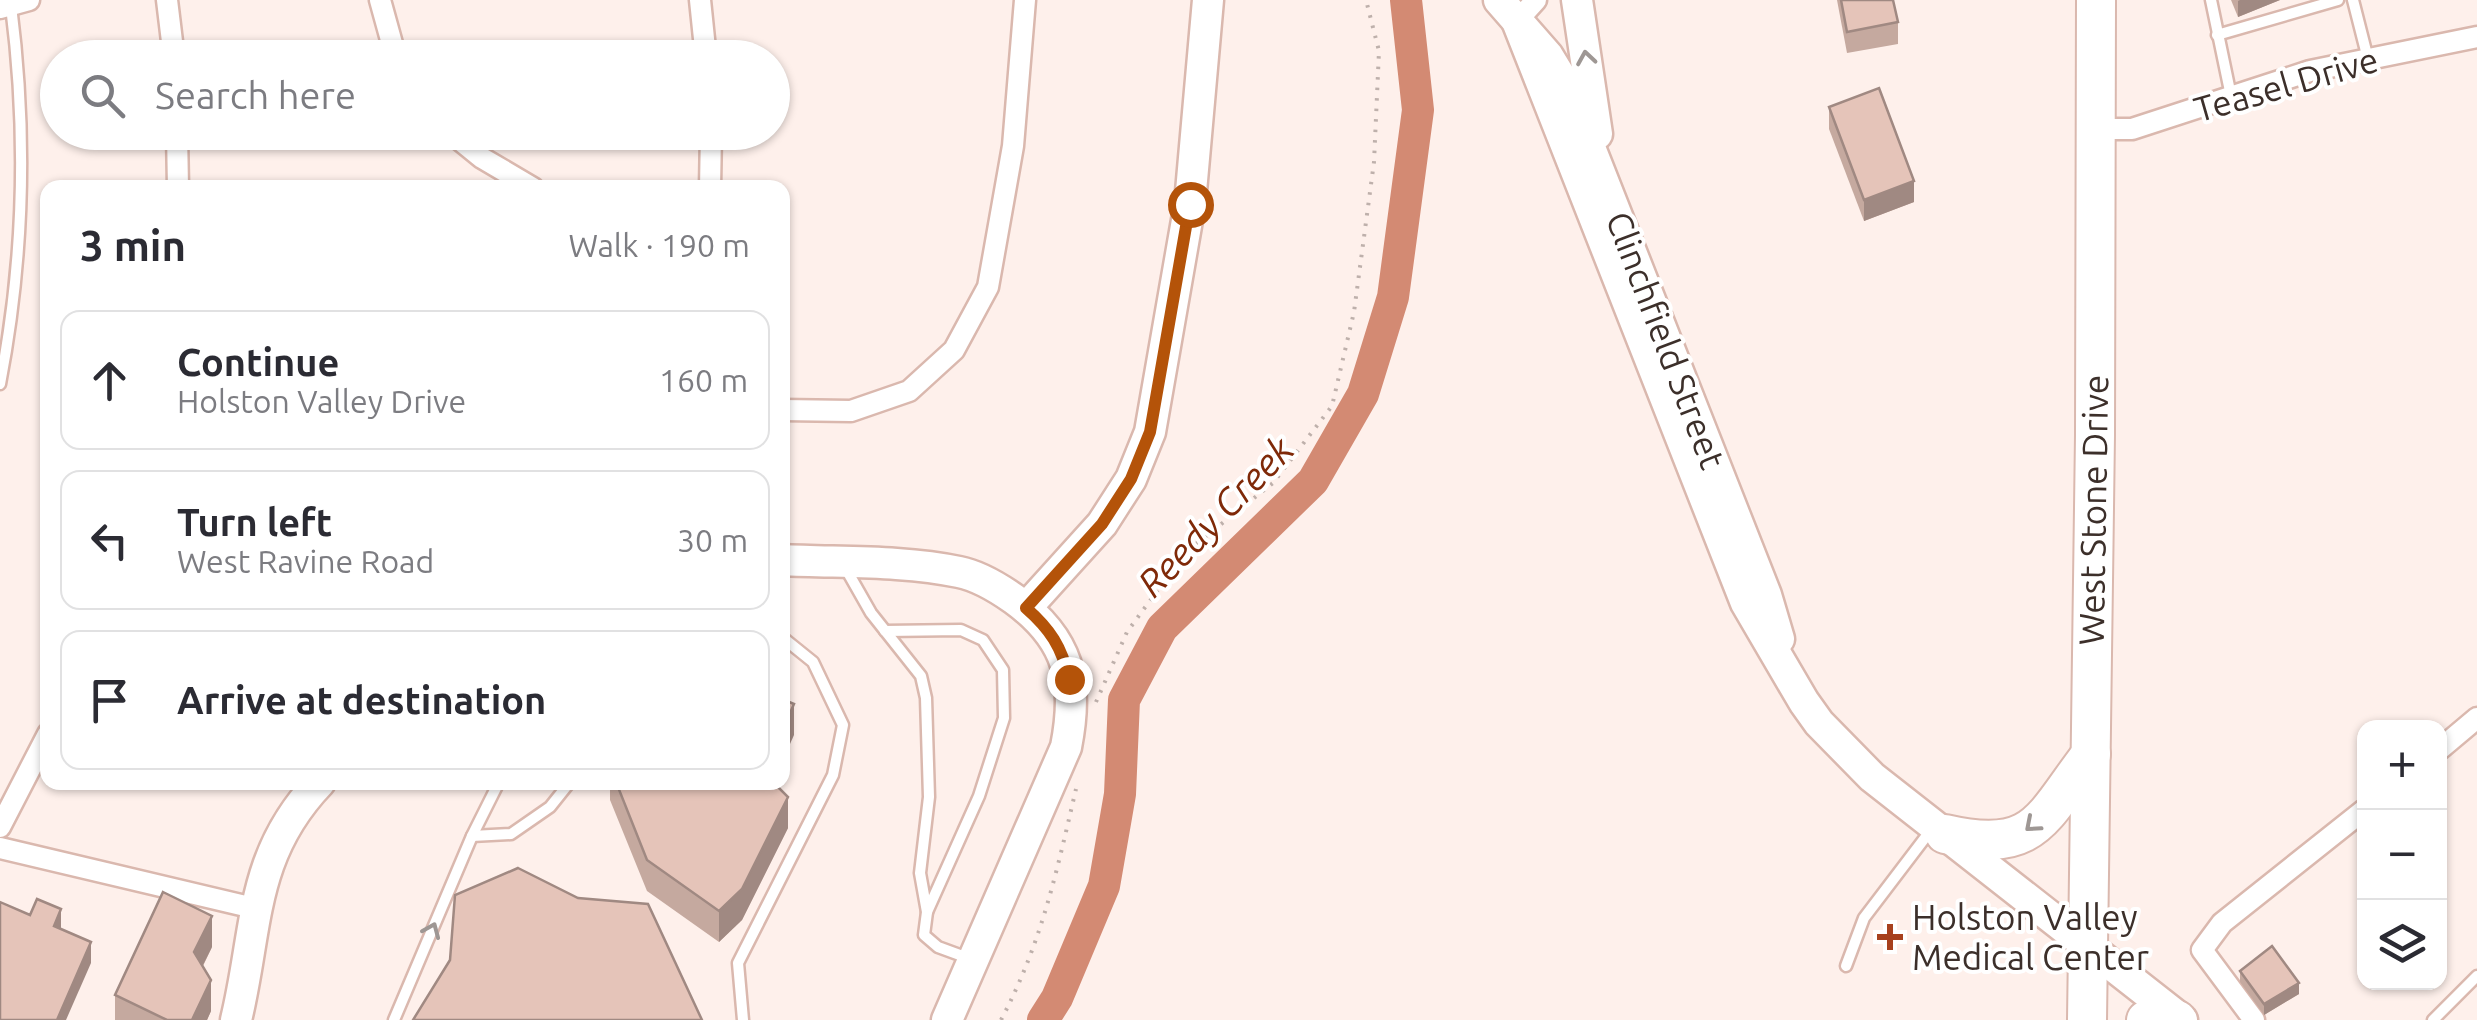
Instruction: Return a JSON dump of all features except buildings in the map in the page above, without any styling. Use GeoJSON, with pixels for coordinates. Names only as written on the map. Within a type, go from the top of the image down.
{"type":"FeatureCollection","features":[{"type":"Feature","properties":{"kind":"highway","name":"West Stone Drive"},"geometry":{"type":"LineString","coordinates":[[2087,1020],[2096,0]]}},
{"type":"Feature","properties":{"kind":"highway"},"geometry":{"type":"LineString","coordinates":[[1940,829],[1970,839],[2016,838],[2036,826],[2091,754]]}},
{"type":"Feature","properties":{"kind":"highway"},"geometry":{"type":"LineString","coordinates":[[2146,1020],[2164,1016],[2180,1020]]}},
{"type":"Feature","properties":{"kind":"main road"},"geometry":{"type":"LineString","coordinates":[[1026,608],[1102,524],[1131,479],[1150,432],[1190,204],[1208,0]]}},
{"type":"Feature","properties":{"kind":"main road"},"geometry":{"type":"LineString","coordinates":[[1577,0],[1605,186]]}},
{"type":"Feature","properties":{"kind":"main road","name":"Clinchfield Street"},"geometry":{"type":"LineString","coordinates":[[1518,7],[1565,84],[1770,605],[1789,674]]}},
{"type":"Feature","properties":{"kind":"main road","name":"Clinchfield Street"},"geometry":{"type":"LineString","coordinates":[[1518,7],[1746,603],[1819,723],[1872,777],[2180,1020]]}},
{"type":"Feature","properties":{"kind":"main road"},"geometry":{"type":"LineString","coordinates":[[790,561],[964,572],[995,586],[1026,608],[1049,628],[1061,650],[1072,698],[1070,728],[1059,764],[965,957],[927,1020]]}},
{"type":"Feature","properties":{"kind":"main road"},"geometry":{"type":"LineString","coordinates":[[236,1020],[254,908],[274,850],[313,790]]}},
{"type":"Feature","properties":{"kind":"main road"},"geometry":{"type":"LineString","coordinates":[[947,1020],[965,957]]}},
{"type":"Feature","properties":{"kind":"street"},"geometry":{"type":"LineString","coordinates":[[167,0],[172,40]]}},
{"type":"Feature","properties":{"kind":"street"},"geometry":{"type":"LineString","coordinates":[[380,0],[391,40]]}},
{"type":"Feature","properties":{"kind":"street"},"geometry":{"type":"LineString","coordinates":[[700,0],[704,40]]}},
{"type":"Feature","properties":{"kind":"street"},"geometry":{"type":"LineString","coordinates":[[790,410],[851,411],[909,391],[954,350],[988,287],[1013,146],[1025,0]]}},
{"type":"Feature","properties":{"kind":"street","name":"Teasel Drive"},"geometry":{"type":"LineString","coordinates":[[2095,129],[2132,130],[2310,71],[2477,37]]}},
{"type":"Feature","properties":{"kind":"street"},"geometry":{"type":"LineString","coordinates":[[177,150],[178,180]]}},
{"type":"Feature","properties":{"kind":"street"},"geometry":{"type":"LineString","coordinates":[[472,150],[520,180]]}},
{"type":"Feature","properties":{"kind":"street"},"geometry":{"type":"LineString","coordinates":[[710,180],[711,150]]}},
{"type":"Feature","properties":{"kind":"street"},"geometry":{"type":"LineString","coordinates":[[2447,744],[2477,718]]}},
{"type":"Feature","properties":{"kind":"street"},"geometry":{"type":"LineString","coordinates":[[0,827],[40,750]]}},
{"type":"Feature","properties":{"kind":"street"},"geometry":{"type":"LineString","coordinates":[[2254,1020],[2202,950],[2222,923],[2357,816]]}},
{"type":"Feature","properties":{"kind":"street"},"geometry":{"type":"LineString","coordinates":[[0,848],[254,908]]}},
{"type":"Feature","properties":{"kind":"lane"},"geometry":{"type":"LineString","coordinates":[[2211,0],[2231,96]]}},
{"type":"Feature","properties":{"kind":"lane"},"geometry":{"type":"LineString","coordinates":[[2218,35],[2338,0]]}},
{"type":"Feature","properties":{"kind":"lane"},"geometry":{"type":"LineString","coordinates":[[2353,0],[2368,59]]}},
{"type":"Feature","properties":{"kind":"lane"},"geometry":{"type":"LineString","coordinates":[[0,384],[8,340],[20,196],[20,99],[13,4]]}},
{"type":"Feature","properties":{"kind":"lane"},"geometry":{"type":"LineString","coordinates":[[842,564],[885,631],[921,676],[926,698],[929,797],[920,872],[926,912],[924,935],[938,947],[965,957]]}},
{"type":"Feature","properties":{"kind":"lane"},"geometry":{"type":"LineString","coordinates":[[885,631],[961,630],[983,640],[1003,670],[1004,718],[979,796],[926,912]]}},
{"type":"Feature","properties":{"kind":"lane"},"geometry":{"type":"LineString","coordinates":[[743,1020],[738,963],[833,775],[843,725],[813,662],[790,644]]}},
{"type":"Feature","properties":{"kind":"lane"},"geometry":{"type":"LineString","coordinates":[[394,1020],[495,790]]}},
{"type":"Feature","properties":{"kind":"lane"},"geometry":{"type":"LineString","coordinates":[[472,836],[511,834],[550,807],[564,790]]}},
{"type":"Feature","properties":{"kind":"lane"},"geometry":{"type":"LineString","coordinates":[[1846,966],[1864,918],[1940,829]]}},
{"type":"Feature","properties":{"kind":"lane"},"geometry":{"type":"LineString","coordinates":[[2432,1020],[2477,976]]}},
{"type":"Feature","properties":{"kind":"path"},"geometry":{"type":"LineString","coordinates":[[1094,713],[1098,694],[1127,632],[1160,587],[1196,544],[1273,483],[1332,406],[1354,312],[1374,162],[1379,50],[1366,0]]}},
{"type":"Feature","properties":{"kind":"path"},"geometry":{"type":"LineString","coordinates":[[1000,1020],[1022,980],[1045,920],[1076,788]]}},
{"type":"Feature","properties":{"kind":"waterway","name":"Reedy Creek"},"geometry":{"type":"LineString","coordinates":[[1043,1020],[1057,998],[1104,886],[1120,794],[1124,700],[1162,628],[1313,481],[1363,394],[1393,297],[1418,110],[1406,0]]}},
{"type":"Feature","properties":{"kind":"place","name":"Holston Valley Medical Center"},"geometry":{"type":"Point","coordinates":[1890,937]}},
{"type":"Feature","properties":{"kind":"route"},"geometry":{"type":"LineString","coordinates":[[1069,679],[1061,650],[1049,628],[1026,608],[1102,524],[1131,479],[1150,432],[1190,204]]}}]}
